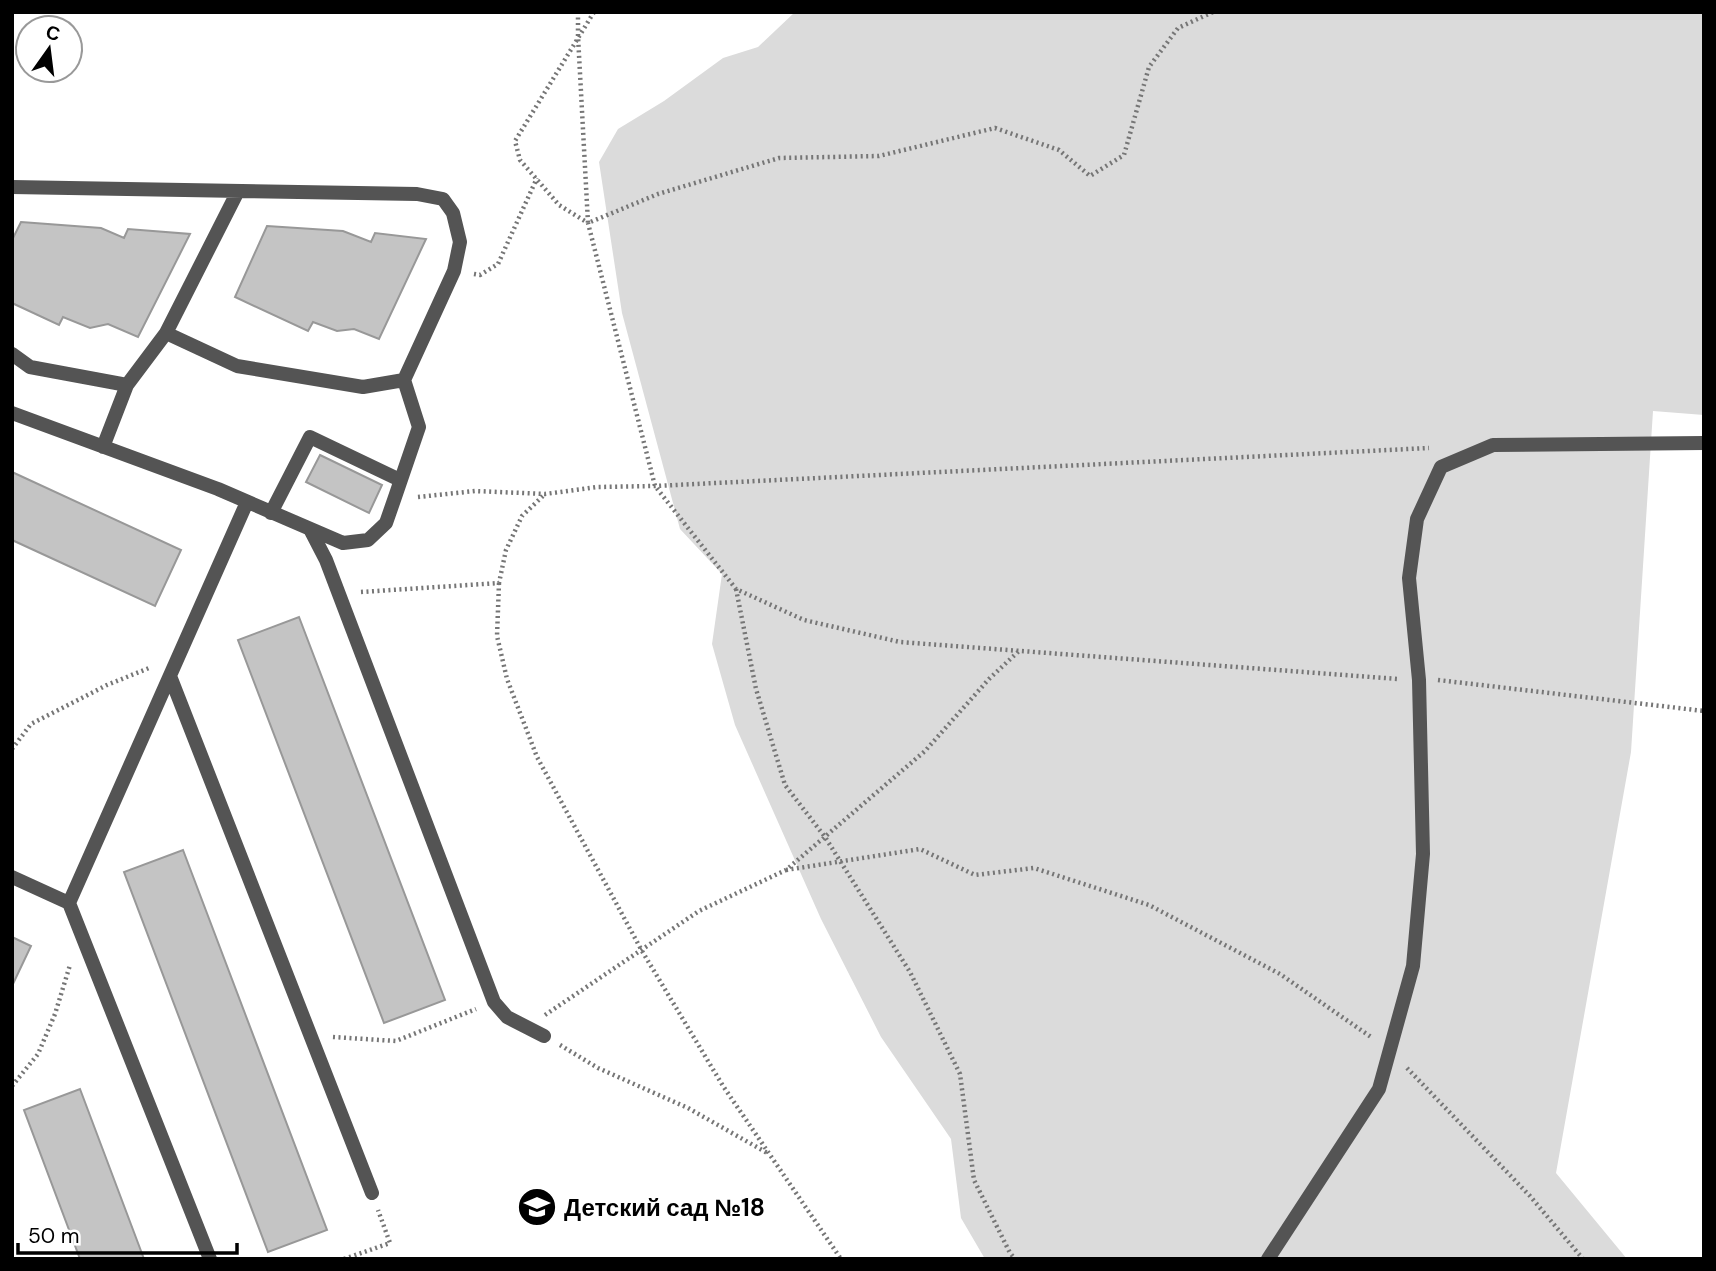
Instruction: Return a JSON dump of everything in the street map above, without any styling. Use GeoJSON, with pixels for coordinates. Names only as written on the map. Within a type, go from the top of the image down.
{"type":"FeatureCollection","features":[{"type":"Feature","properties":{"kind":"street"},"geometry":{"type":"LineString","coordinates":[[12,187],[417,194],[443,199],[453,213],[460,242],[454,271],[404,380],[419,427],[386,523],[368,540],[343,543],[247,502],[12,413]]}},
{"type":"Feature","properties":{"kind":"street"},"geometry":{"type":"LineString","coordinates":[[103,447],[127,386],[166,333],[238,191]]}},
{"type":"Feature","properties":{"kind":"street"},"geometry":{"type":"LineString","coordinates":[[166,333],[237,366],[363,387],[404,380]]}},
{"type":"Feature","properties":{"kind":"street"},"geometry":{"type":"LineString","coordinates":[[12,354],[30,367],[127,386]]}},
{"type":"Feature","properties":{"kind":"street"},"geometry":{"type":"LineString","coordinates":[[271,513],[310,437],[400,480]]}},
{"type":"Feature","properties":{"kind":"street"},"geometry":{"type":"LineString","coordinates":[[1268,1259],[1379,1089],[1413,966],[1423,854],[1418,679],[1409,578],[1417,519],[1441,467],[1493,445],[1704,443]]}},
{"type":"Feature","properties":{"kind":"street"},"geometry":{"type":"LineString","coordinates":[[69,903],[247,502]]}},
{"type":"Feature","properties":{"kind":"street"},"geometry":{"type":"LineString","coordinates":[[311,531],[326,560],[494,1002],[507,1017],[544,1036]]}},
{"type":"Feature","properties":{"kind":"street"},"geometry":{"type":"LineString","coordinates":[[170,676],[372,1193]]}},
{"type":"Feature","properties":{"kind":"street"},"geometry":{"type":"LineString","coordinates":[[12,877],[69,903],[210,1259]]}},
{"type":"Feature","properties":{"kind":"path"},"geometry":{"type":"LineString","coordinates":[[578,12],[588,223],[655,486],[736,589],[757,689],[785,785],[825,837],[910,972],[960,1074],[974,1180],[1010,1253],[1016,1259]]}},
{"type":"Feature","properties":{"kind":"path"},"geometry":{"type":"LineString","coordinates":[[588,223],[559,205],[520,160],[515,141],[594,12]]}},
{"type":"Feature","properties":{"kind":"path"},"geometry":{"type":"LineString","coordinates":[[588,223],[658,194],[779,158],[879,156],[995,128],[1059,150],[1090,176],[1124,155],[1149,67],[1178,28],[1213,12]]}},
{"type":"Feature","properties":{"kind":"path"},"geometry":{"type":"LineString","coordinates":[[454,271],[481,275],[498,264],[537,178]]}},
{"type":"Feature","properties":{"kind":"path"},"geometry":{"type":"LineString","coordinates":[[394,500],[475,491],[545,494],[597,487],[1437,448]]}},
{"type":"Feature","properties":{"kind":"path"},"geometry":{"type":"LineString","coordinates":[[545,494],[522,516],[506,550],[499,583],[497,636],[507,679],[537,757],[642,951],[723,1086],[841,1259]]}},
{"type":"Feature","properties":{"kind":"path"},"geometry":{"type":"LineString","coordinates":[[339,594],[499,583]]}},
{"type":"Feature","properties":{"kind":"path"},"geometry":{"type":"LineString","coordinates":[[736,589],[804,620],[900,642],[1418,679],[1704,711]]}},
{"type":"Feature","properties":{"kind":"path"},"geometry":{"type":"LineString","coordinates":[[526,1027],[699,911],[786,870],[925,751],[989,679],[1020,650]]}},
{"type":"Feature","properties":{"kind":"path"},"geometry":{"type":"LineString","coordinates":[[12,749],[32,724],[107,685],[179,656]]}},
{"type":"Feature","properties":{"kind":"path"},"geometry":{"type":"LineString","coordinates":[[786,870],[920,849],[975,875],[1034,868],[1149,905],[1280,974],[1390,1050],[1530,1196],[1583,1259]]}},
{"type":"Feature","properties":{"kind":"path"},"geometry":{"type":"LineString","coordinates":[[12,1086],[38,1054],[55,1014],[79,929]]}},
{"type":"Feature","properties":{"kind":"path"},"geometry":{"type":"LineString","coordinates":[[311,1036],[396,1041],[494,1002]]}},
{"type":"Feature","properties":{"kind":"path"},"geometry":{"type":"LineString","coordinates":[[544,1036],[598,1068],[688,1108],[770,1154]]}},
{"type":"Feature","properties":{"kind":"path"},"geometry":{"type":"LineString","coordinates":[[344,1259],[390,1243],[372,1193]]}},
{"type":"Feature","properties":{"kind":"shaded area"},"geometry":{"type":"Polygon","coordinates":[[[795,12],[1704,12],[1704,415],[1653,411],[1631,752],[1556,1173],[1627,1259],[985,1259],[961,1218],[951,1139],[881,1037],[821,919],[735,725],[712,644],[722,574],[680,529],[622,313],[599,162],[618,129],[664,101],[723,58],[758,47],[795,12]]]}},
{"type":"Feature","properties":{"kind":"building"},"geometry":{"type":"Polygon","coordinates":[[[21,222],[101,228],[124,238],[128,229],[190,234],[138,337],[108,324],[90,328],[63,317],[59,325],[12,303],[12,240],[21,222]]]}},
{"type":"Feature","properties":{"kind":"building"},"geometry":{"type":"Polygon","coordinates":[[[267,226],[343,231],[371,242],[375,233],[426,239],[379,339],[354,329],[337,331],[313,322],[308,331],[235,297],[267,226]]]}},
{"type":"Feature","properties":{"kind":"building"},"geometry":{"type":"Polygon","coordinates":[[[320,455],[382,485],[369,513],[306,482],[320,455]]]}},
{"type":"Feature","properties":{"kind":"building"},"geometry":{"type":"Polygon","coordinates":[[[12,472],[181,550],[155,606],[12,540],[12,472]]]}},
{"type":"Feature","properties":{"kind":"building"},"geometry":{"type":"Polygon","coordinates":[[[299,617],[445,1000],[384,1023],[238,640],[299,617]]]}},
{"type":"Feature","properties":{"kind":"building"},"geometry":{"type":"Polygon","coordinates":[[[183,850],[327,1230],[268,1252],[124,872],[183,850]]]}},
{"type":"Feature","properties":{"kind":"building"},"geometry":{"type":"Polygon","coordinates":[[[12,937],[31,946],[12,986],[12,937]]]}},
{"type":"Feature","properties":{"kind":"building"},"geometry":{"type":"Polygon","coordinates":[[[80,1089],[144,1259],[80,1259],[24,1110],[80,1089]]]}},
{"type":"Feature","properties":{"kind":"place","name":"Детский сад №18"},"geometry":{"type":"Point","coordinates":[537,1207]}}]}
